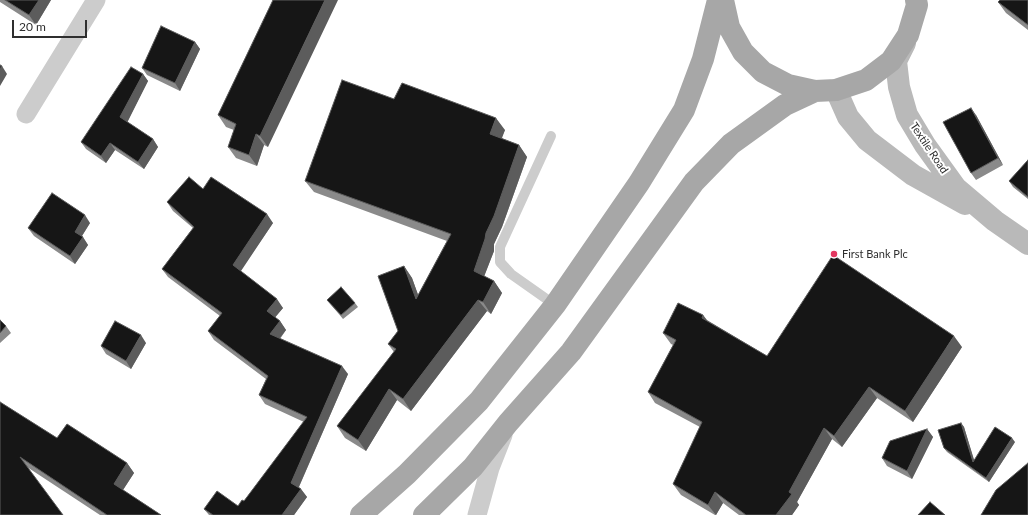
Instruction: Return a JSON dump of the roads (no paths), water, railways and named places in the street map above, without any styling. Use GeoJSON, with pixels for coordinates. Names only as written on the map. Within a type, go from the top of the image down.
{"type":"FeatureCollection","features":[{"type":"Feature","properties":{"kind":"main road"},"geometry":{"type":"LineString","coordinates":[[362,515],[407,474],[479,401],[555,305],[639,183],[684,110],[703,59],[718,0]]}},
{"type":"Feature","properties":{"kind":"main road"},"geometry":{"type":"LineString","coordinates":[[723,0],[729,27],[743,52],[763,72],[788,85],[826,90]]}},
{"type":"Feature","properties":{"kind":"main road"},"geometry":{"type":"LineString","coordinates":[[424,515],[473,467],[508,423],[571,352],[694,182],[731,144],[785,105],[826,90],[866,80],[890,61],[908,35],[917,5],[916,0]]}},
{"type":"Feature","properties":{"kind":"street"},"geometry":{"type":"LineString","coordinates":[[26,114],[96,0]]}},
{"type":"Feature","properties":{"kind":"street","name":"Textile Road"},"geometry":{"type":"LineString","coordinates":[[908,35],[896,61],[899,87],[907,115],[925,145],[956,188],[995,221],[1028,244]]}},
{"type":"Feature","properties":{"kind":"street","name":"Textile Road"},"geometry":{"type":"LineString","coordinates":[[826,90],[867,140],[913,175],[995,221]]}},
{"type":"Feature","properties":{"kind":"street"},"geometry":{"type":"LineString","coordinates":[[477,515],[490,468],[508,423]]}},
{"type":"Feature","properties":{"kind":"lane"},"geometry":{"type":"LineString","coordinates":[[551,136],[500,247],[500,262],[511,274],[555,305]]}},
{"type":"Feature","properties":{"kind":"place","name":"First Bank Plc"},"geometry":{"type":"Point","coordinates":[834,254]}}]}
